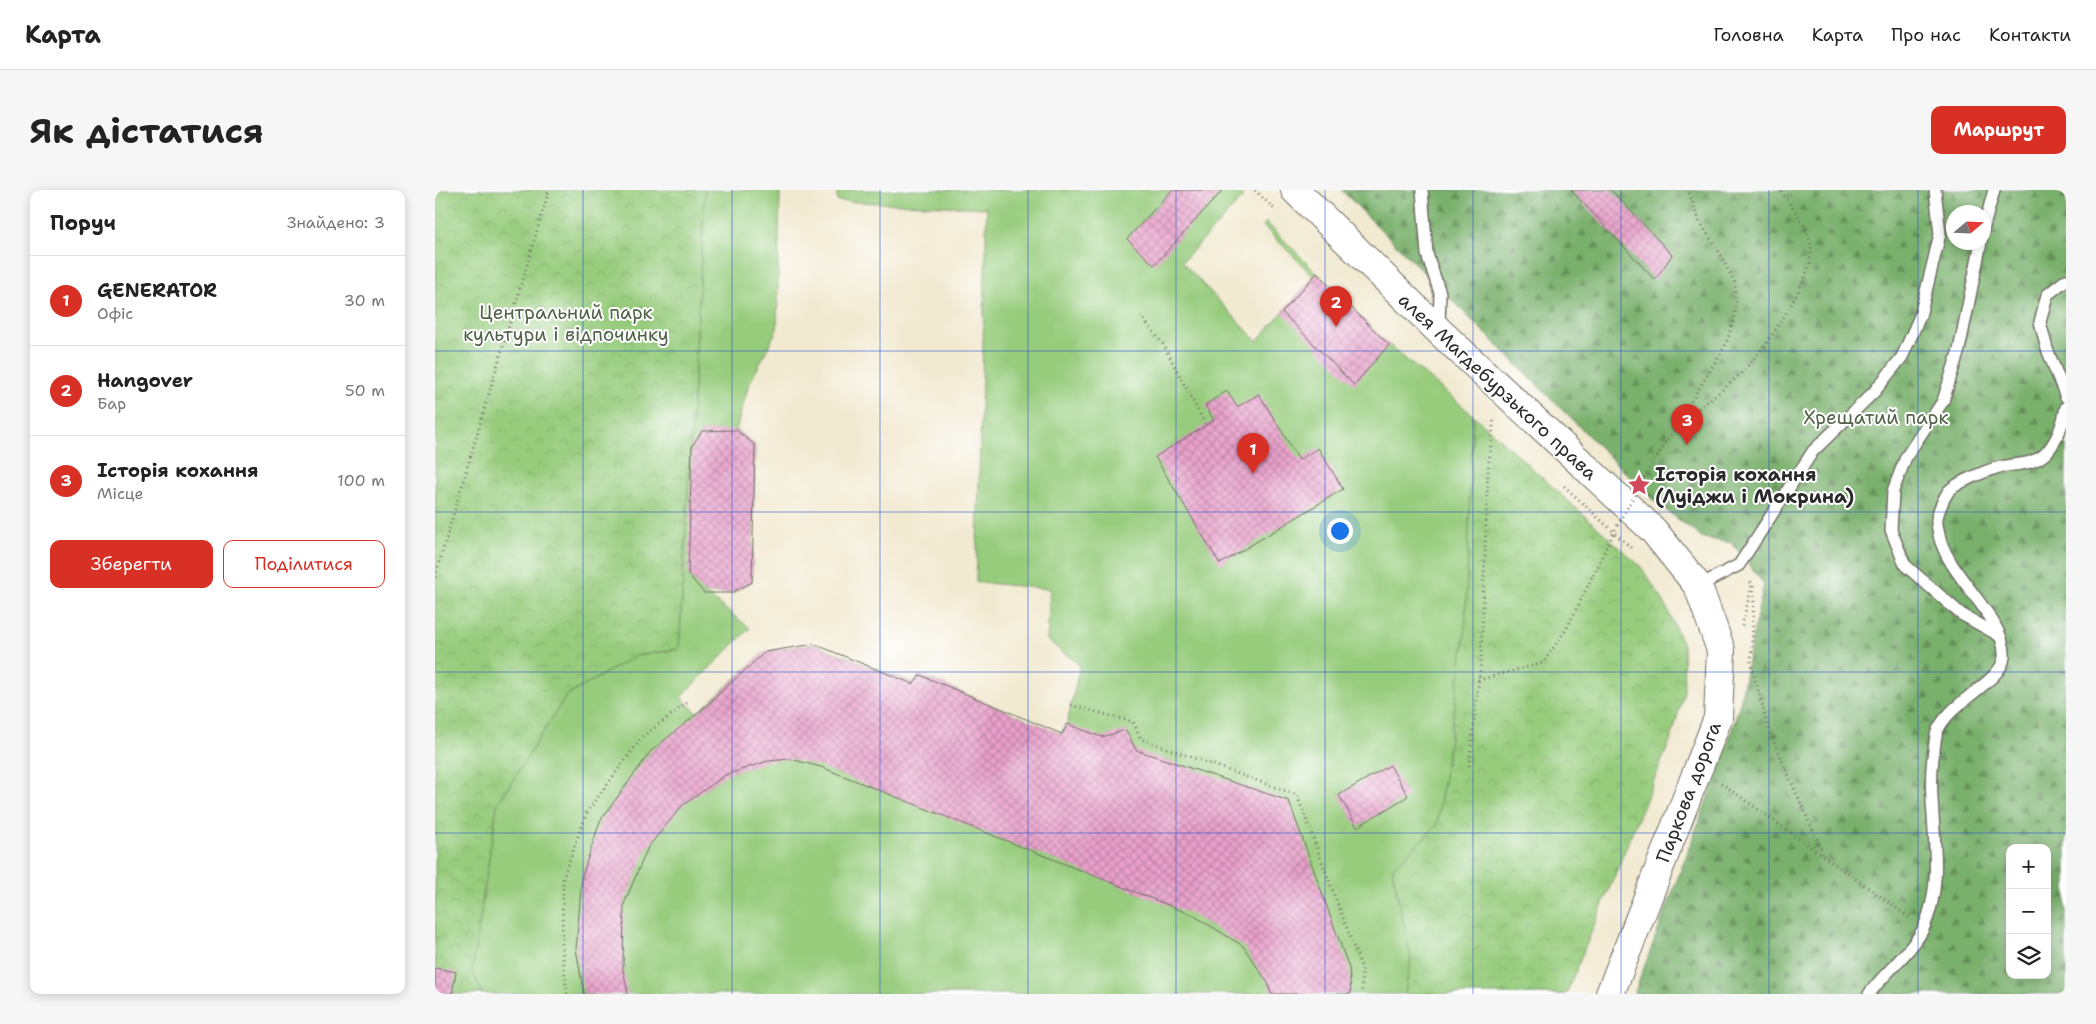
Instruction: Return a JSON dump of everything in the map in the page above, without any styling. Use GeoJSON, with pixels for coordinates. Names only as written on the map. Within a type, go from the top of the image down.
{"type":"FeatureCollection","features":[{"type":"Feature","properties":{"kind":"main road","name":"алея Магдебурзького права"},"geometry":{"type":"LineString","coordinates":[[1295,190],[1439,332],[1653,530],[1698,586]]}},
{"type":"Feature","properties":{"kind":"main road","name":"Паркова дорога"},"geometry":{"type":"LineString","coordinates":[[1610,994],[1718,718],[1721,650],[1698,586]]}},
{"type":"Feature","properties":{"kind":"lane"},"geometry":{"type":"LineString","coordinates":[[1422,190],[1427,254],[1440,293],[1439,332]]}},
{"type":"Feature","properties":{"kind":"lane"},"geometry":{"type":"LineString","coordinates":[[1698,586],[1739,564],[1813,451],[1875,392],[1903,357],[1920,316],[1940,234],[1935,190]]}},
{"type":"Feature","properties":{"kind":"lane"},"geometry":{"type":"LineString","coordinates":[[1983,190],[1989,202]]}},
{"type":"Feature","properties":{"kind":"lane"},"geometry":{"type":"LineString","coordinates":[[1988,205],[1994,190]]}},
{"type":"Feature","properties":{"kind":"lane"},"geometry":{"type":"LineString","coordinates":[[1979,250],[1959,350],[1943,401],[1906,457],[1893,492],[1891,530],[1905,564],[1961,614],[2001,637]]}},
{"type":"Feature","properties":{"kind":"lane"},"geometry":{"type":"LineString","coordinates":[[2066,280],[2047,295],[2039,322],[2047,349],[2066,397]]}},
{"type":"Feature","properties":{"kind":"lane"},"geometry":{"type":"LineString","coordinates":[[1869,994],[1906,952],[1923,928],[1931,906],[1936,869],[1931,780],[1937,731],[1949,712],[1992,678],[2004,658],[2001,637],[1980,603],[1954,571],[1942,548],[1937,521],[1948,492],[1978,474],[2004,466],[2029,463],[2044,455],[2055,440],[2064,422],[2066,407]]}},
{"type":"Feature","properties":{"kind":"path"},"geometry":{"type":"LineString","coordinates":[[435,577],[549,190]]}},
{"type":"Feature","properties":{"kind":"path"},"geometry":{"type":"LineString","coordinates":[[1255,190],[1281,215]]}},
{"type":"Feature","properties":{"kind":"path"},"geometry":{"type":"LineString","coordinates":[[1478,680],[1543,663],[1567,628],[1616,528],[1644,478],[1725,346],[1734,320],[1736,302],[1735,283],[1719,252],[1700,222],[1688,190]]}},
{"type":"Feature","properties":{"kind":"path"},"geometry":{"type":"LineString","coordinates":[[1677,426],[1745,370],[1785,316],[1809,269],[1811,248],[1806,233],[1780,190]]}},
{"type":"Feature","properties":{"kind":"path"},"geometry":{"type":"LineString","coordinates":[[1141,316],[1163,344],[1206,426]]}},
{"type":"Feature","properties":{"kind":"path"},"geometry":{"type":"LineString","coordinates":[[1469,766],[1481,661],[1488,470],[1494,418],[1498,421]]}},
{"type":"Feature","properties":{"kind":"path"},"geometry":{"type":"LineString","coordinates":[[1558,481],[1635,552]]}},
{"type":"Feature","properties":{"kind":"path"},"geometry":{"type":"LineString","coordinates":[[1752,584],[1754,598],[1751,665],[1770,733],[1824,856]]}},
{"type":"Feature","properties":{"kind":"path"},"geometry":{"type":"LineString","coordinates":[[567,994],[562,949],[563,878],[587,812],[642,737],[687,703]]}},
{"type":"Feature","properties":{"kind":"path"},"geometry":{"type":"LineString","coordinates":[[1071,706],[1133,722],[1141,739],[1297,795],[1362,969],[1362,994]]}},
{"type":"Feature","properties":{"kind":"path"},"geometry":{"type":"LineString","coordinates":[[1717,780],[1923,928]]}},
{"type":"Feature","properties":{"kind":"green space","name":"Центральний парк культури і відпочинку"},"geometry":{"type":"Polygon","coordinates":[[[435,190],[705,190],[679,649],[635,656],[566,696],[497,805],[472,970],[483,994],[435,994],[435,190]]]}},
{"type":"Feature","properties":{"kind":"green space"},"geometry":{"type":"Polygon","coordinates":[[[705,190],[780,190],[777,329],[748,387],[736,430],[755,445],[752,582],[732,593],[704,593],[750,628],[681,697],[697,713],[765,652],[814,644],[913,683],[920,675],[1061,734],[1067,724],[1080,665],[1047,640],[1050,589],[976,582],[987,208],[837,201],[837,190],[1236,190],[1243,197],[1182,262],[1257,341],[1314,277],[1263,226],[1266,222],[1389,345],[1473,415],[1465,635],[1437,825],[1392,870],[1411,958],[1405,994],[483,994],[472,970],[497,805],[566,696],[635,656],[679,649],[705,190]]]}},
{"type":"Feature","properties":{"kind":"green space","name":"Хрещатий парк"},"geometry":{"type":"Polygon","coordinates":[[[1341,190],[2066,190],[2066,994],[1634,994],[1726,750],[1740,703],[1764,584],[1732,543],[1703,538],[1653,500],[1341,190]]]}},
{"type":"Feature","properties":{"kind":"green space"},"geometry":{"type":"Polygon","coordinates":[[[1473,415],[1641,567],[1664,602],[1683,645],[1684,691],[1672,736],[1566,994],[1405,994],[1411,958],[1392,869],[1437,825],[1465,635],[1473,415]]]}},
{"type":"Feature","properties":{"kind":"building"},"geometry":{"type":"Polygon","coordinates":[[[1172,190],[1223,190],[1154,265],[1127,239],[1172,190]]]}},
{"type":"Feature","properties":{"kind":"building"},"geometry":{"type":"Polygon","coordinates":[[[1571,190],[1611,190],[1672,255],[1655,280],[1571,190]]]}},
{"type":"Feature","properties":{"kind":"building"},"geometry":{"type":"Polygon","coordinates":[[[1317,273],[1389,345],[1354,385],[1282,312],[1317,273]]]}},
{"type":"Feature","properties":{"kind":"building"},"geometry":{"type":"Polygon","coordinates":[[[1227,391],[1237,407],[1259,394],[1299,460],[1318,448],[1343,489],[1220,564],[1155,457],[1214,420],[1205,405],[1227,391]]]}},
{"type":"Feature","properties":{"kind":"building"},"geometry":{"type":"Polygon","coordinates":[[[736,430],[755,445],[752,582],[732,593],[704,593],[688,574],[692,446],[702,431],[736,430]]]}},
{"type":"Feature","properties":{"kind":"building"},"geometry":{"type":"Polygon","coordinates":[[[814,644],[913,684],[920,675],[1062,734],[1067,724],[1102,737],[1126,730],[1136,750],[1289,801],[1349,968],[1351,994],[1271,994],[1268,983],[1243,946],[1193,915],[821,767],[791,759],[768,761],[725,775],[682,806],[648,847],[624,904],[623,969],[628,994],[584,994],[576,949],[582,876],[600,821],[651,751],[697,714],[765,652],[814,644]]]}},
{"type":"Feature","properties":{"kind":"building"},"geometry":{"type":"Polygon","coordinates":[[[1390,765],[1408,796],[1357,827],[1339,795],[1390,765]]]}},
{"type":"Feature","properties":{"kind":"building"},"geometry":{"type":"Polygon","coordinates":[[[435,968],[456,972],[452,994],[435,994],[435,968]]]}},
{"type":"Feature","properties":{"kind":"place","name":"Hangover"},"geometry":{"type":"Point","coordinates":[1336,327]}},
{"type":"Feature","properties":{"kind":"place","name":"Історія кохання"},"geometry":{"type":"Point","coordinates":[1687,445]}},
{"type":"Feature","properties":{"kind":"place","name":"GENERATOR"},"geometry":{"type":"Point","coordinates":[1253,474]}},
{"type":"Feature","properties":{"kind":"place","name":"Історія кохання (Луіджи і Мокрина)"},"geometry":{"type":"Point","coordinates":[1639,485]}}]}
